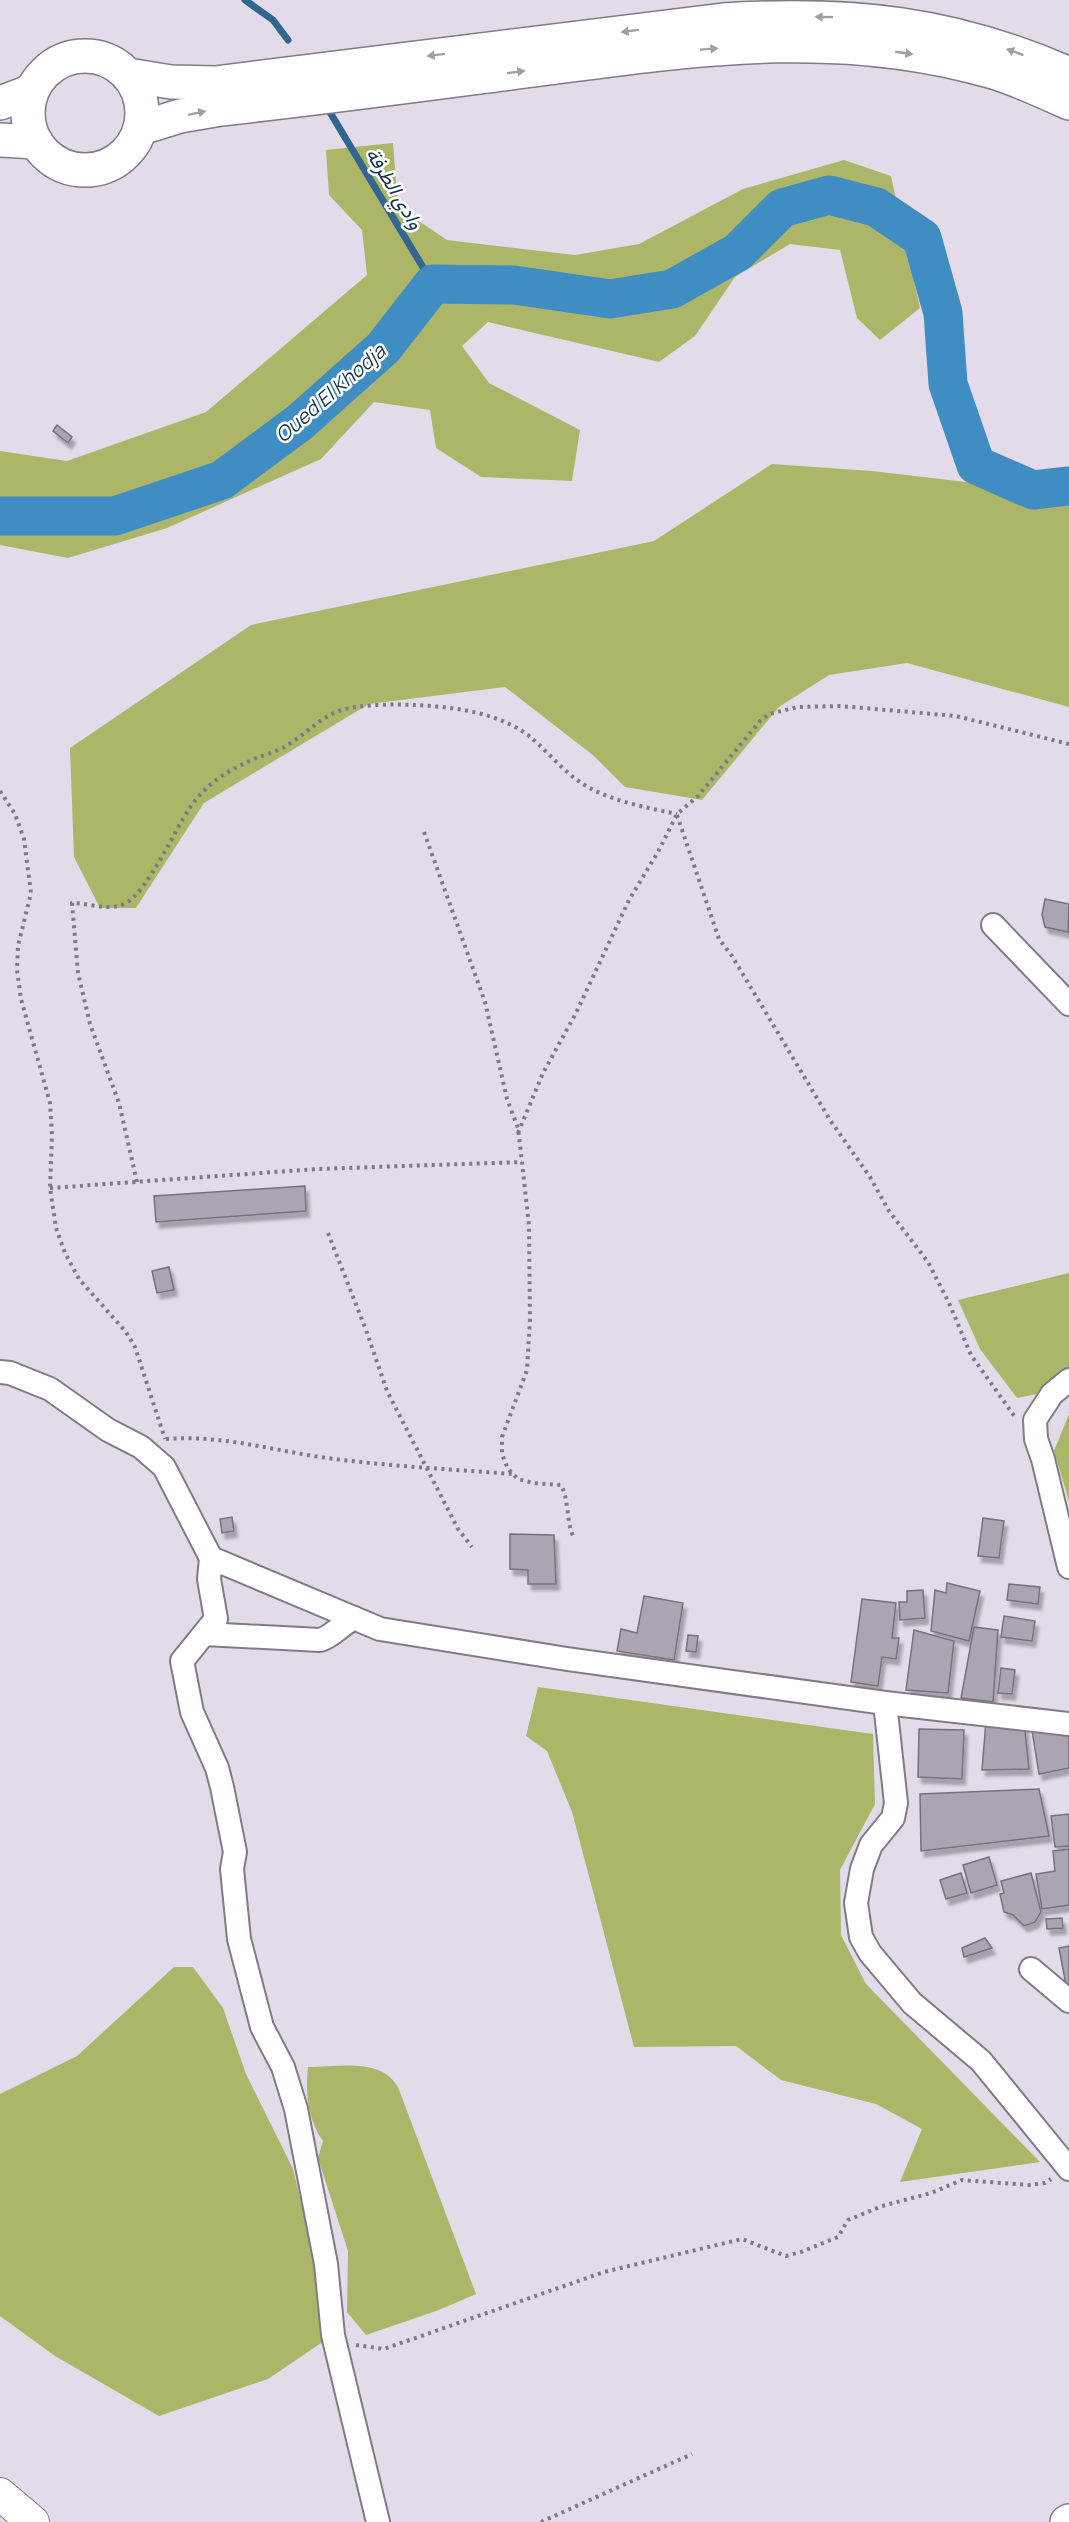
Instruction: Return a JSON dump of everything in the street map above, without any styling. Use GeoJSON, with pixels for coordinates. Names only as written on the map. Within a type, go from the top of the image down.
{"type":"FeatureCollection","features":[{"type":"Feature","properties":{"kind":"highway"},"geometry":{"type":"LineString","coordinates":[[128,75],[171,82],[215,83],[679,25],[785,16],[869,19],[950,33],[998,46],[1069,74]]}},
{"type":"Feature","properties":{"kind":"highway"},"geometry":{"type":"LineString","coordinates":[[141,128],[180,116],[220,109],[620,58],[771,45],[825,45],[906,52],[995,73],[1069,103]]}},
{"type":"Feature","properties":{"kind":"highway"},"geometry":{"type":"LineString","coordinates":[[80,56],[106,59],[128,75],[140,94],[143,117],[136,140],[118,160],[93,170],[66,168],[49,157],[36,142],[28,117],[32,91],[38,80],[56,64],[80,56]]}},
{"type":"Feature","properties":{"kind":"highway"},"geometry":{"type":"LineString","coordinates":[[0,103],[32,91]]}},
{"type":"Feature","properties":{"kind":"highway"},"geometry":{"type":"LineString","coordinates":[[0,140],[36,142]]}},
{"type":"Feature","properties":{"kind":"main road"},"geometry":{"type":"LineString","coordinates":[[0,2494],[33,2522]]}},
{"type":"Feature","properties":{"kind":"street"},"geometry":{"type":"LineString","coordinates":[[993,925],[1069,1004]]}},
{"type":"Feature","properties":{"kind":"street"},"geometry":{"type":"LineString","coordinates":[[0,1372],[10,1373],[50,1389],[108,1430],[141,1447],[164,1467],[211,1558],[209,1579],[216,1619],[182,1661],[183,1672],[192,1712],[217,1768],[222,1787],[235,1852],[232,1869],[239,1940],[262,2027],[283,2067],[297,2109],[326,2264],[333,2335],[378,2522]]}},
{"type":"Feature","properties":{"kind":"street"},"geometry":{"type":"LineString","coordinates":[[1069,1380],[1052,1394],[1035,1420],[1036,1439],[1069,1567]]}},
{"type":"Feature","properties":{"kind":"street"},"geometry":{"type":"LineString","coordinates":[[211,1558],[380,1629],[567,1659],[885,1703],[1069,1724]]}},
{"type":"Feature","properties":{"kind":"street"},"geometry":{"type":"LineString","coordinates":[[204,1634],[320,1640],[327,1638],[354,1618]]}},
{"type":"Feature","properties":{"kind":"street"},"geometry":{"type":"LineString","coordinates":[[885,1703],[896,1803],[893,1818],[871,1845],[862,1869],[856,1903],[861,1937],[870,1953],[912,2004],[981,2061],[997,2084],[1045,2137],[1068,2168]]}},
{"type":"Feature","properties":{"kind":"street"},"geometry":{"type":"LineString","coordinates":[[1031,1969],[1069,2001]]}},
{"type":"Feature","properties":{"kind":"path"},"geometry":{"type":"LineString","coordinates":[[137,1182],[119,1103],[90,1024],[78,973],[72,903],[86,903],[108,908],[126,903],[147,879],[190,808],[215,780],[249,761],[285,747],[317,721],[341,710],[383,705],[415,705],[456,709],[490,716],[527,735],[552,760],[590,788],[624,801],[677,814]]}},
{"type":"Feature","properties":{"kind":"path"},"geometry":{"type":"LineString","coordinates":[[518,1133],[543,1073],[576,1013],[629,900],[658,852],[677,814],[698,796],[760,721],[770,714],[798,707],[840,706],[956,716],[1069,744]]}},
{"type":"Feature","properties":{"kind":"path"},"geometry":{"type":"LineString","coordinates":[[0,791],[15,814],[24,839],[27,861],[31,893],[18,946],[17,970],[21,999],[50,1103],[51,1188],[56,1227],[65,1253],[80,1279],[126,1332],[135,1347],[165,1439],[164,1467]]}},
{"type":"Feature","properties":{"kind":"path"},"geometry":{"type":"LineString","coordinates":[[677,814],[719,939],[732,956],[830,1120],[870,1177],[889,1211],[928,1262],[971,1354],[1011,1412],[1036,1439]]}},
{"type":"Feature","properties":{"kind":"path"},"geometry":{"type":"LineString","coordinates":[[424,832],[485,1002],[507,1098],[518,1133],[522,1162],[529,1226],[530,1319],[527,1370],[501,1445],[504,1461],[518,1479],[533,1484],[561,1485],[564,1491],[569,1527],[573,1536]]}},
{"type":"Feature","properties":{"kind":"path"},"geometry":{"type":"LineString","coordinates":[[51,1188],[317,1169],[522,1162]]}},
{"type":"Feature","properties":{"kind":"path"},"geometry":{"type":"LineString","coordinates":[[328,1233],[387,1391],[459,1529],[472,1547]]}},
{"type":"Feature","properties":{"kind":"path"},"geometry":{"type":"LineString","coordinates":[[165,1439],[194,1437],[224,1439],[318,1456],[427,1468],[512,1474]]}},
{"type":"Feature","properties":{"kind":"path"},"geometry":{"type":"LineString","coordinates":[[333,2335],[355,2345],[384,2349],[604,2272],[742,2239],[786,2256],[838,2237],[848,2220],[882,2206],[931,2193],[962,2180],[1037,2184],[1045,2183],[1068,2168]]}},
{"type":"Feature","properties":{"kind":"path"},"geometry":{"type":"LineString","coordinates":[[541,2522],[692,2454]]}},
{"type":"Feature","properties":{"kind":"green space"},"geometry":{"type":"Polygon","coordinates":[[[393,143],[398,207],[447,240],[575,255],[639,244],[743,189],[844,160],[891,176],[920,308],[880,340],[857,318],[840,250],[790,244],[735,277],[695,336],[659,362],[488,322],[462,346],[489,383],[580,430],[572,481],[481,477],[436,448],[430,410],[374,402],[321,459],[167,528],[68,558],[0,545],[0,451],[67,461],[206,412],[367,275],[362,230],[329,195],[326,150],[393,143]]]}},
{"type":"Feature","properties":{"kind":"green space"},"geometry":{"type":"Polygon","coordinates":[[[772,464],[872,471],[1069,494],[1069,707],[907,663],[829,675],[779,707],[702,800],[625,787],[594,756],[505,687],[369,704],[204,803],[136,908],[100,908],[74,857],[70,748],[251,625],[654,541],[772,464]]]}},
{"type":"Feature","properties":{"kind":"green space"},"geometry":{"type":"Polygon","coordinates":[[[1069,1273],[1069,1369],[1042,1393],[1017,1398],[980,1349],[958,1300],[1069,1273]]]}},
{"type":"Feature","properties":{"kind":"green space"},"geometry":{"type":"Polygon","coordinates":[[[1069,1414],[1069,1501],[1054,1451],[1069,1414]]]}},
{"type":"Feature","properties":{"kind":"green space"},"geometry":{"type":"Polygon","coordinates":[[[538,1687],[873,1734],[875,1804],[840,1870],[841,1935],[866,1984],[1040,2162],[900,2182],[922,2129],[876,2104],[781,2080],[736,2046],[634,2047],[572,1812],[547,1751],[526,1736],[538,1687]]]}},
{"type":"Feature","properties":{"kind":"green space"},"geometry":{"type":"Polygon","coordinates":[[[174,1967],[193,1967],[223,2008],[246,2074],[293,2169],[333,2335],[268,2379],[159,2416],[55,2356],[0,2316],[0,2094],[77,2056],[174,1967]]]}},
{"type":"Feature","properties":{"kind":"green space"},"geometry":{"type":"Polygon","coordinates":[[[345,2065],[370,2067],[381,2071],[398,2087],[476,2294],[439,2310],[366,2335],[347,2312],[348,2251],[318,2158],[323,2141],[314,2124],[309,2106],[308,2067],[345,2065]]]}},
{"type":"Feature","properties":{"kind":"building"},"geometry":{"type":"Polygon","coordinates":[[[57,425],[72,437],[68,443],[53,431],[57,425]]]}},
{"type":"Feature","properties":{"kind":"building"},"geometry":{"type":"Polygon","coordinates":[[[1045,899],[1069,904],[1068,932],[1045,927],[1042,915],[1045,899]]]}},
{"type":"Feature","properties":{"kind":"building"},"geometry":{"type":"Polygon","coordinates":[[[305,1186],[306,1211],[156,1222],[154,1196],[305,1186]]]}},
{"type":"Feature","properties":{"kind":"building"},"geometry":{"type":"Polygon","coordinates":[[[169,1267],[174,1290],[157,1293],[152,1271],[169,1267]]]}},
{"type":"Feature","properties":{"kind":"building"},"geometry":{"type":"Polygon","coordinates":[[[232,1517],[234,1531],[222,1533],[220,1519],[232,1517]]]}},
{"type":"Feature","properties":{"kind":"building"},"geometry":{"type":"Polygon","coordinates":[[[983,1518],[1004,1521],[999,1558],[978,1556],[983,1518]]]}},
{"type":"Feature","properties":{"kind":"building"},"geometry":{"type":"Polygon","coordinates":[[[510,1534],[554,1535],[556,1584],[528,1584],[528,1570],[510,1569],[510,1534]]]}},
{"type":"Feature","properties":{"kind":"building"},"geometry":{"type":"Polygon","coordinates":[[[947,1583],[980,1591],[969,1641],[931,1631],[935,1590],[946,1593],[947,1583]]]}},
{"type":"Feature","properties":{"kind":"building"},"geometry":{"type":"Polygon","coordinates":[[[1009,1584],[1040,1587],[1038,1604],[1007,1600],[1009,1584]]]}},
{"type":"Feature","properties":{"kind":"building"},"geometry":{"type":"Polygon","coordinates":[[[923,1590],[925,1618],[900,1620],[899,1602],[907,1602],[907,1591],[923,1590]]]}},
{"type":"Feature","properties":{"kind":"building"},"geometry":{"type":"Polygon","coordinates":[[[644,1596],[683,1603],[674,1660],[617,1651],[621,1629],[637,1633],[644,1596]]]}},
{"type":"Feature","properties":{"kind":"building"},"geometry":{"type":"Polygon","coordinates":[[[862,1599],[896,1603],[892,1638],[899,1638],[896,1659],[882,1657],[878,1686],[851,1682],[862,1599]]]}},
{"type":"Feature","properties":{"kind":"building"},"geometry":{"type":"Polygon","coordinates":[[[1004,1616],[1035,1621],[1032,1641],[1001,1637],[1004,1616]]]}},
{"type":"Feature","properties":{"kind":"building"},"geometry":{"type":"Polygon","coordinates":[[[974,1627],[998,1630],[993,1702],[961,1698],[974,1627]]]}},
{"type":"Feature","properties":{"kind":"building"},"geometry":{"type":"Polygon","coordinates":[[[914,1630],[954,1641],[948,1693],[906,1690],[914,1630]]]}},
{"type":"Feature","properties":{"kind":"building"},"geometry":{"type":"Polygon","coordinates":[[[688,1635],[698,1636],[696,1652],[686,1651],[688,1635]]]}},
{"type":"Feature","properties":{"kind":"building"},"geometry":{"type":"Polygon","coordinates":[[[1001,1668],[1015,1670],[1012,1694],[998,1693],[1001,1668]]]}},
{"type":"Feature","properties":{"kind":"building"},"geometry":{"type":"Polygon","coordinates":[[[986,1721],[1024,1722],[1029,1769],[982,1770],[986,1721]]]}},
{"type":"Feature","properties":{"kind":"building"},"geometry":{"type":"Polygon","coordinates":[[[1031,1724],[1069,1727],[1069,1768],[1039,1774],[1031,1724]]]}},
{"type":"Feature","properties":{"kind":"building"},"geometry":{"type":"Polygon","coordinates":[[[919,1729],[964,1730],[962,1779],[918,1777],[919,1729]]]}},
{"type":"Feature","properties":{"kind":"building"},"geometry":{"type":"Polygon","coordinates":[[[1039,1789],[1049,1836],[921,1851],[920,1794],[1039,1789]]]}},
{"type":"Feature","properties":{"kind":"building"},"geometry":{"type":"Polygon","coordinates":[[[1069,1814],[1069,1846],[1055,1847],[1051,1816],[1069,1814]]]}},
{"type":"Feature","properties":{"kind":"building"},"geometry":{"type":"Polygon","coordinates":[[[1069,1849],[1069,1905],[1042,1909],[1036,1874],[1055,1871],[1053,1851],[1069,1849]]]}},
{"type":"Feature","properties":{"kind":"building"},"geometry":{"type":"Polygon","coordinates":[[[989,1857],[997,1885],[971,1893],[963,1865],[989,1857]]]}},
{"type":"Feature","properties":{"kind":"building"},"geometry":{"type":"Polygon","coordinates":[[[961,1873],[967,1893],[946,1899],[940,1880],[961,1873]]]}},
{"type":"Feature","properties":{"kind":"building"},"geometry":{"type":"Polygon","coordinates":[[[1031,1873],[1041,1912],[1035,1922],[1024,1926],[1013,1915],[1004,1912],[1000,1894],[1004,1893],[1001,1881],[1031,1873]]]}},
{"type":"Feature","properties":{"kind":"building"},"geometry":{"type":"Polygon","coordinates":[[[1062,1918],[1063,1928],[1047,1929],[1046,1919],[1062,1918]]]}},
{"type":"Feature","properties":{"kind":"building"},"geometry":{"type":"Polygon","coordinates":[[[985,1938],[992,1948],[964,1957],[962,1948],[985,1938]]]}},
{"type":"Feature","properties":{"kind":"building"},"geometry":{"type":"Polygon","coordinates":[[[1069,1946],[1069,1984],[1066,1985],[1059,1948],[1069,1946]]]}},
{"type":"Feature","properties":{"kind":"waterway","name":"وادي الطرفة"},"geometry":{"type":"LineString","coordinates":[[245,0],[273,20],[288,40]]}},
{"type":"Feature","properties":{"kind":"waterway","name":"وادي الطرفة"},"geometry":{"type":"LineString","coordinates":[[328,109],[433,284]]}},
{"type":"Feature","properties":{"kind":"waterway","name":"Oued El Khodja"},"geometry":{"type":"LineString","coordinates":[[0,516],[115,516],[222,480],[300,422],[383,348],[433,284],[514,285],[610,299],[672,289],[738,252],[782,208],[829,195],[876,207],[922,238],[943,313],[948,384],[976,465],[1033,490],[1069,486]]}}]}
